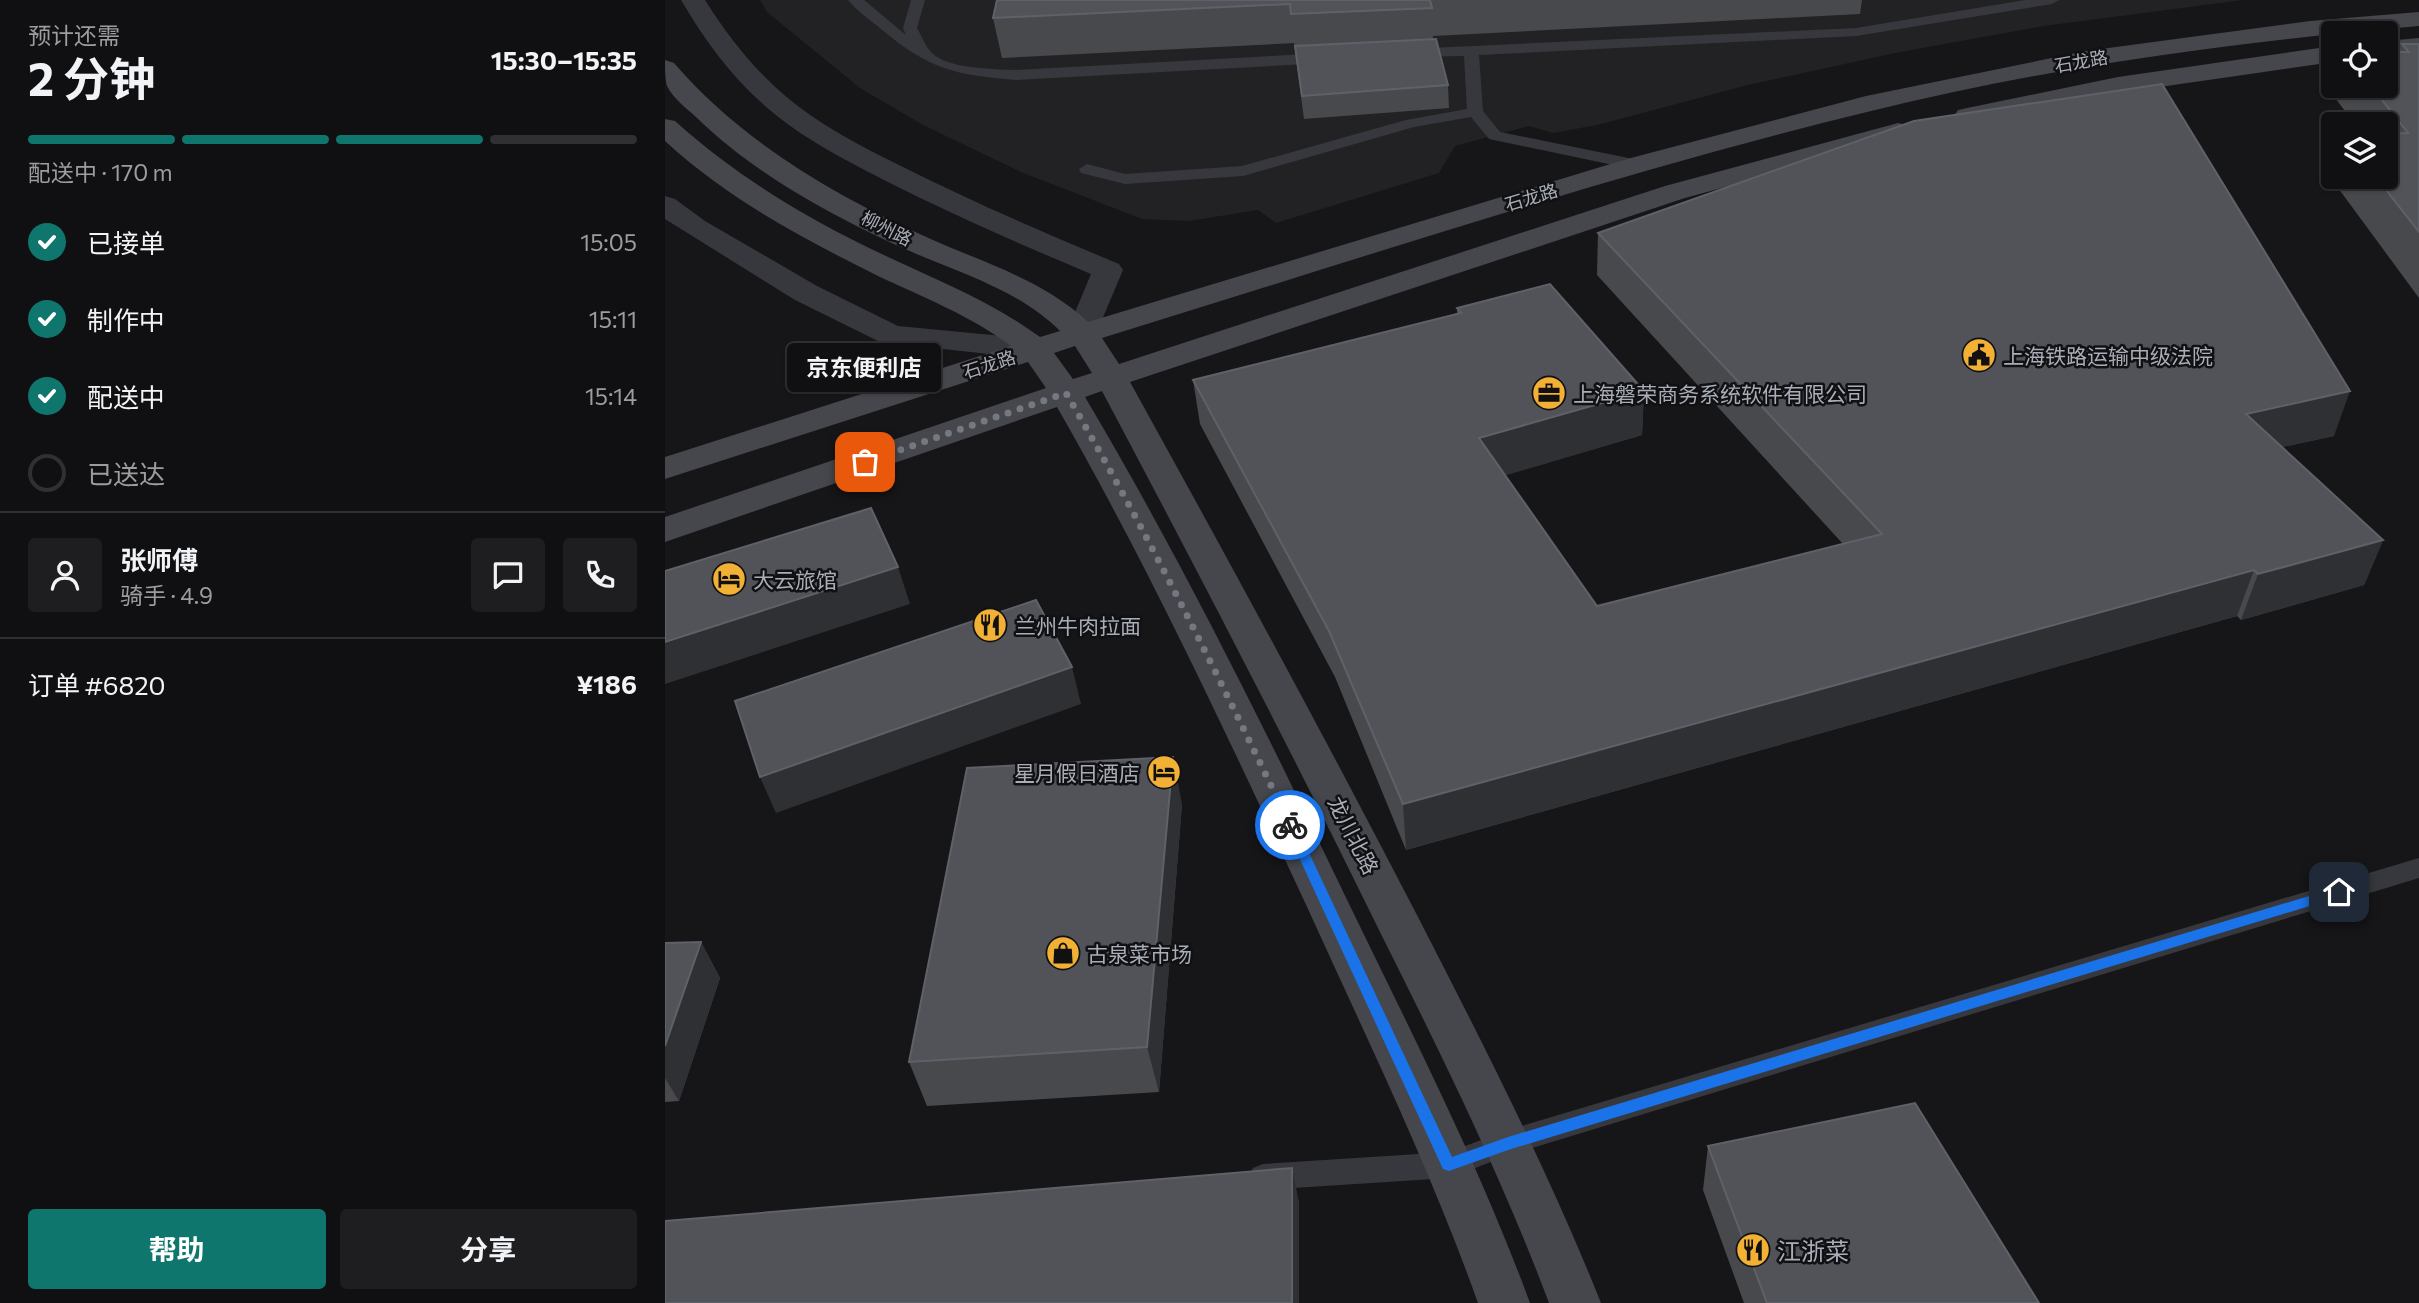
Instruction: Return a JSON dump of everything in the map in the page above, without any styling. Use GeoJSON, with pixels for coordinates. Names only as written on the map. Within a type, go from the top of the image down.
{"type":"FeatureCollection","features":[{"type":"Feature","properties":{"kind":"main road","name":"石龙路"},"geometry":{"type":"LineString","coordinates":[[665,468],[1083,334],[1637,165],[1866,104],[2086,59],[2310,28],[2419,19]]}},
{"type":"Feature","properties":{"kind":"main road"},"geometry":{"type":"LineString","coordinates":[[2398,48],[2419,46]]}},
{"type":"Feature","properties":{"kind":"main road","name":"石龙路"},"geometry":{"type":"LineString","coordinates":[[665,530],[1111,377],[1675,192],[1933,123],[2118,85],[2321,56]]}},
{"type":"Feature","properties":{"kind":"main road","name":"柳州路"},"geometry":{"type":"LineString","coordinates":[[665,68],[731,136],[796,181],[907,239],[1031,293],[1083,334],[1111,377]]}},
{"type":"Feature","properties":{"kind":"main road","name":"柳州路"},"geometry":{"type":"LineString","coordinates":[[665,127],[690,152],[754,199],[976,310],[1010,330],[1035,349],[1066,393]]}},
{"type":"Feature","properties":{"kind":"main road","name":"龙川北路"},"geometry":{"type":"LineString","coordinates":[[1111,377],[1292,712],[1508,1143],[1541,1215],[1575,1303]]}},
{"type":"Feature","properties":{"kind":"main road"},"geometry":{"type":"LineString","coordinates":[[1066,393],[1119,484],[1244,728],[1449,1165],[1504,1303]]}},
{"type":"Feature","properties":{"kind":"street"},"geometry":{"type":"LineString","coordinates":[[693,0],[708,26],[739,65],[789,112],[855,154],[961,208],[1108,270],[1083,334]]}},
{"type":"Feature","properties":{"kind":"street"},"geometry":{"type":"LineString","coordinates":[[665,205],[695,227],[807,292],[891,335],[1035,349]]}},
{"type":"Feature","properties":{"kind":"lane"},"geometry":{"type":"LineString","coordinates":[[855,0],[924,54],[943,64],[977,72],[1016,75],[1347,57]]}},
{"type":"Feature","properties":{"kind":"lane"},"geometry":{"type":"LineString","coordinates":[[918,0],[910,28],[924,54]]}},
{"type":"Feature","properties":{"kind":"lane"},"geometry":{"type":"LineString","coordinates":[[1388,55],[1856,32],[2052,0]]}},
{"type":"Feature","properties":{"kind":"lane"},"geometry":{"type":"LineString","coordinates":[[1471,51],[1475,112],[1495,136],[1637,165]]}},
{"type":"Feature","properties":{"kind":"lane"},"geometry":{"type":"LineString","coordinates":[[1087,169],[1125,179],[1243,171],[1412,123],[1475,112]]}},
{"type":"Feature","properties":{"kind":"lane"},"geometry":{"type":"LineString","coordinates":[[1234,1179],[1449,1165],[1508,1143],[2419,868]]}},
{"type":"Feature","properties":{"kind":"shaded area"},"geometry":{"type":"Polygon","coordinates":[[[760,0],[2243,0],[2044,26],[1895,53],[1748,85],[1597,125],[1553,133],[1529,126],[1455,146],[1439,173],[1276,223],[1258,210],[1189,221],[1142,219],[1021,172],[923,125],[860,88],[767,12],[760,0]]]}},
{"type":"Feature","properties":{"kind":"building"},"geometry":{"type":"Polygon","coordinates":[[[997,0],[1430,0],[1432,8],[1291,14],[1290,4],[993,18],[997,0]]]}},
{"type":"Feature","properties":{"kind":"building"},"geometry":{"type":"Polygon","coordinates":[[[1436,39],[1448,85],[1302,96],[1295,46],[1436,39]]]}},
{"type":"Feature","properties":{"kind":"building"},"geometry":{"type":"Polygon","coordinates":[[[2402,44],[2419,44],[2419,232],[2385,189],[2398,189],[2398,133],[2408,133],[2398,120],[2398,112],[2391,112],[2380,98],[2398,98],[2398,52],[2409,52],[2402,44]]]}},
{"type":"Feature","properties":{"kind":"building"},"geometry":{"type":"Polygon","coordinates":[[[2162,84],[2350,391],[2246,414],[2383,540],[2258,574],[2254,570],[1403,804],[1329,631],[1193,380],[1461,313],[1457,308],[1550,284],[1644,391],[1479,438],[1597,606],[1882,534],[1598,233],[1914,121],[2162,84]]]}},
{"type":"Feature","properties":{"kind":"building"},"geometry":{"type":"Polygon","coordinates":[[[871,508],[898,567],[665,642],[665,571],[871,508]]]}},
{"type":"Feature","properties":{"kind":"building"},"geometry":{"type":"Polygon","coordinates":[[[1036,600],[1072,667],[760,777],[735,701],[1036,600]]]}},
{"type":"Feature","properties":{"kind":"building","name":"古泉菜市场"},"geometry":{"type":"Polygon","coordinates":[[[1173,757],[1147,1047],[909,1062],[967,768],[1173,757]]]}},
{"type":"Feature","properties":{"kind":"building"},"geometry":{"type":"Polygon","coordinates":[[[701,942],[665,1046],[665,943],[701,942]]]}},
{"type":"Feature","properties":{"kind":"building"},"geometry":{"type":"Polygon","coordinates":[[[1915,1103],[2039,1303],[1767,1303],[1708,1146],[1915,1103]]]}},
{"type":"Feature","properties":{"kind":"building"},"geometry":{"type":"Polygon","coordinates":[[[1292,1168],[1292,1303],[665,1303],[665,1221],[1292,1168]]]}},
{"type":"Feature","properties":{"kind":"way so far"},"geometry":{"type":"LineString","coordinates":[[865,462],[1066,393],[1119,484],[1244,728],[1290,825]]}},
{"type":"Feature","properties":{"kind":"place","name":"上海铁路运输中级法院"},"geometry":{"type":"Point","coordinates":[1979,355]}},
{"type":"Feature","properties":{"kind":"place","name":"上海磐荣商务系统软件有限公司"},"geometry":{"type":"Point","coordinates":[1549,393]}},
{"type":"Feature","properties":{"kind":"place","name":"京东便利店"},"geometry":{"type":"Point","coordinates":[865,462]}},
{"type":"Feature","properties":{"kind":"place","name":"大云旅馆"},"geometry":{"type":"Point","coordinates":[729,579]}},
{"type":"Feature","properties":{"kind":"place","name":"兰州牛肉拉面"},"geometry":{"type":"Point","coordinates":[990,625]}},
{"type":"Feature","properties":{"kind":"place","name":"星月假日酒店"},"geometry":{"type":"Point","coordinates":[1164,772]}},
{"type":"Feature","properties":{"kind":"place","name":"古泉菜市场"},"geometry":{"type":"Point","coordinates":[1063,953]}},
{"type":"Feature","properties":{"kind":"place","name":"江浙菜"},"geometry":{"type":"Point","coordinates":[1753,1250]}},
{"type":"Feature","properties":{"kind":"route"},"geometry":{"type":"LineString","coordinates":[[1290,825],[1449,1165],[1508,1143],[2339,892]]}}]}
